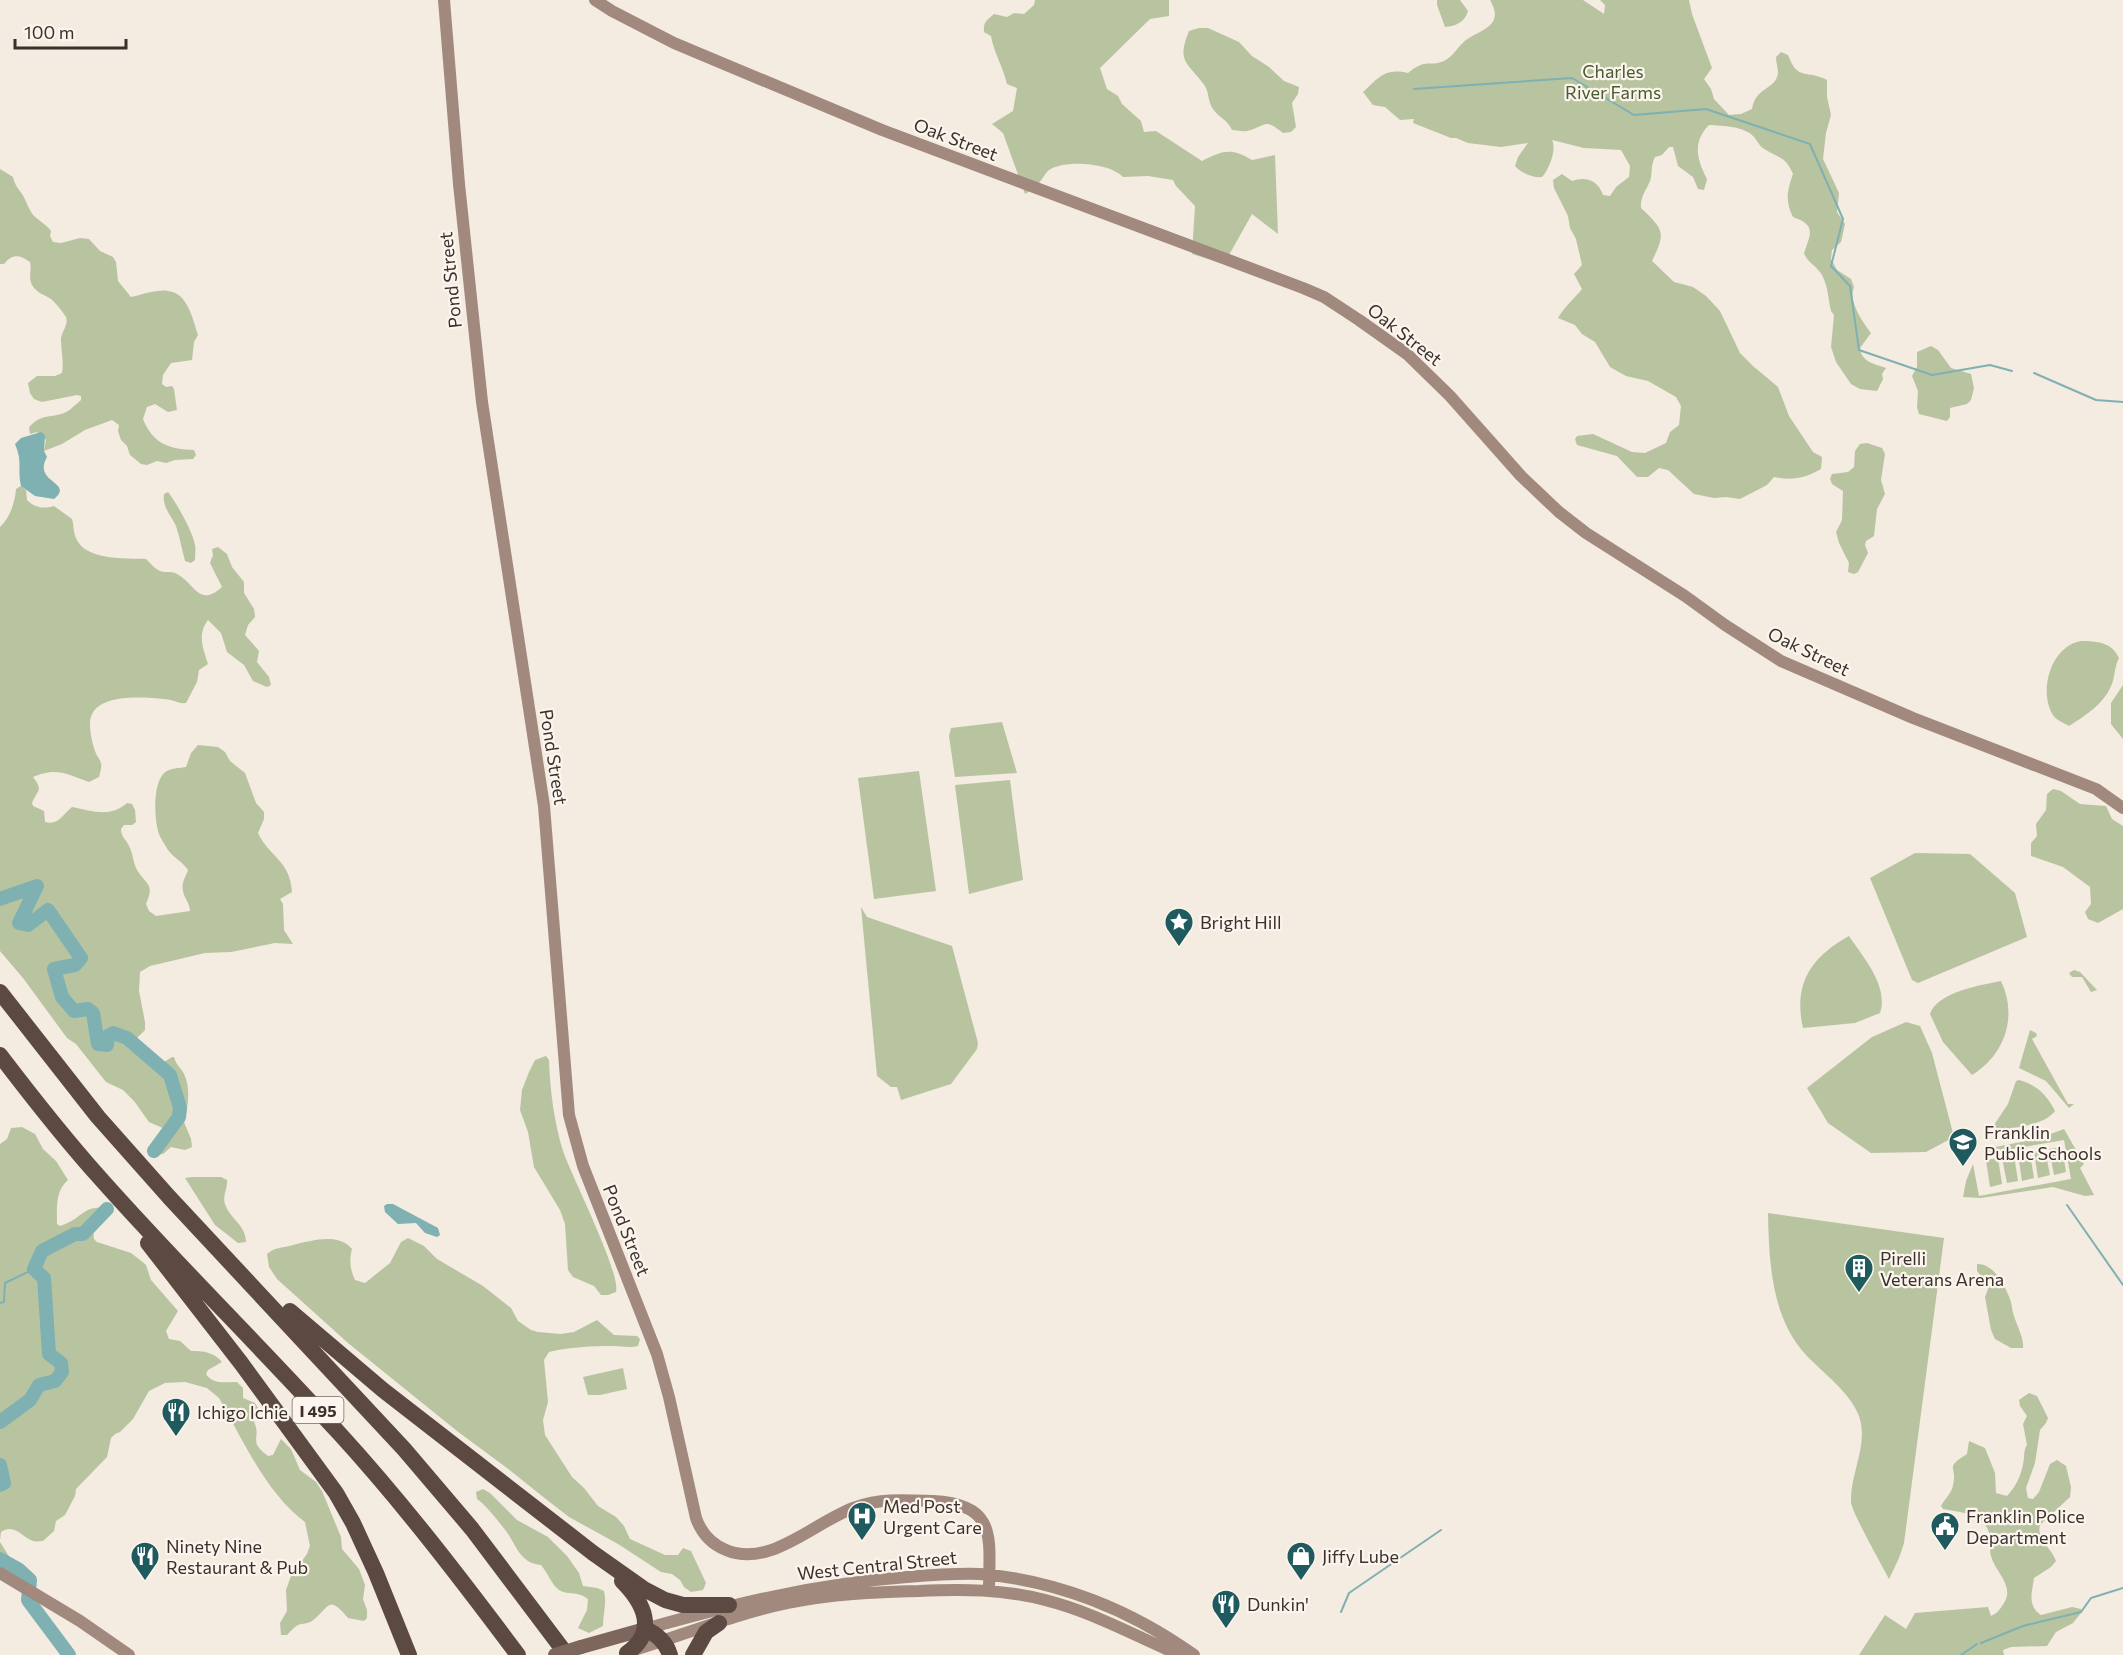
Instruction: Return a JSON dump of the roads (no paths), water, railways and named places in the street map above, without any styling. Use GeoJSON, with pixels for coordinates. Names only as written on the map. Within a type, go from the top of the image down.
{"type":"FeatureCollection","features":[{"type":"Feature","properties":{"kind":"highway","name":"I 495"},"geometry":{"type":"LineString","coordinates":[[0,992],[98,1117],[169,1197],[404,1449],[574,1651]]}},
{"type":"Feature","properties":{"kind":"highway","name":"I 495"},"geometry":{"type":"LineString","coordinates":[[0,1055],[101,1180],[363,1460],[442,1556],[518,1655]]}},
{"type":"Feature","properties":{"kind":"highway"},"geometry":{"type":"LineString","coordinates":[[101,1180],[241,1363],[336,1493],[361,1540],[409,1655]]}},
{"type":"Feature","properties":{"kind":"highway"},"geometry":{"type":"LineString","coordinates":[[169,1197],[270,1294],[329,1346],[593,1553],[644,1589],[665,1600],[690,1606],[729,1605]]}},
{"type":"Feature","properties":{"kind":"highway"},"geometry":{"type":"LineString","coordinates":[[593,1553],[634,1596],[645,1618],[645,1629],[641,1641],[623,1654]]}},
{"type":"Feature","properties":{"kind":"highway"},"geometry":{"type":"LineString","coordinates":[[390,1606],[397,1655]]}},
{"type":"Feature","properties":{"kind":"highway"},"geometry":{"type":"LineString","coordinates":[[693,1655],[706,1632],[719,1623]]}},
{"type":"Feature","properties":{"kind":"highway"},"geometry":{"type":"LineString","coordinates":[[645,1629],[656,1634],[666,1648]]}},
{"type":"Feature","properties":{"kind":"main road","name":"Pond Street"},"geometry":{"type":"LineString","coordinates":[[444,0],[459,184],[482,402],[544,806],[569,1115],[583,1166],[657,1354],[698,1524],[710,1539],[725,1550],[749,1556],[774,1549],[846,1511],[874,1502],[900,1500],[946,1502],[963,1506],[976,1513],[985,1524],[989,1534],[989,1576]]}},
{"type":"Feature","properties":{"kind":"main road","name":"Oak Street"},"geometry":{"type":"LineString","coordinates":[[595,0],[674,43],[882,130],[1324,297],[1387,339],[1421,367],[1521,476],[1559,513],[1781,662],[1903,714],[2096,789],[2123,808]]}},
{"type":"Feature","properties":{"kind":"main road"},"geometry":{"type":"LineString","coordinates":[[0,1573],[129,1655]]}},
{"type":"Feature","properties":{"kind":"main road","name":"West Central Street"},"geometry":{"type":"LineString","coordinates":[[555,1655],[729,1605],[787,1593],[873,1580],[942,1575],[989,1576],[1029,1582],[1089,1597],[1194,1655]]}},
{"type":"Feature","properties":{"kind":"main road"},"geometry":{"type":"LineString","coordinates":[[989,1576],[989,1591]]}},
{"type":"Feature","properties":{"kind":"main road","name":"West Central Street"},"geometry":{"type":"LineString","coordinates":[[623,1654],[666,1648],[719,1623],[769,1607],[826,1597],[960,1589],[1043,1599],[1084,1611],[1180,1655]]}},
{"type":"Feature","properties":{"kind":"water"},"geometry":{"type":"Polygon","coordinates":[[[41,432],[45,435],[44,451],[47,457],[45,472],[60,489],[54,499],[35,496],[21,486],[19,456],[15,444],[21,438],[41,432]]]}},
{"type":"Feature","properties":{"kind":"water"},"geometry":{"type":"Polygon","coordinates":[[[393,1204],[438,1228],[440,1235],[437,1237],[425,1233],[416,1223],[398,1224],[385,1212],[384,1206],[393,1204]]]}},
{"type":"Feature","properties":{"kind":"waterway"},"geometry":{"type":"LineString","coordinates":[[1414,89],[1572,78],[1634,115],[1706,109],[1810,144],[1843,219],[1831,266],[1850,286],[1859,350],[1932,375],[1990,365],[2012,371]]}},
{"type":"Feature","properties":{"kind":"waterway"},"geometry":{"type":"LineString","coordinates":[[2034,373],[2096,400],[2123,402]]}},
{"type":"Feature","properties":{"kind":"waterway"},"geometry":{"type":"LineString","coordinates":[[0,899],[37,886],[19,923],[28,925],[48,910],[81,958],[75,965],[54,969],[62,997],[74,1011],[88,1009],[93,1013],[98,1044],[107,1045],[108,1036],[113,1033],[127,1038],[170,1075],[180,1108],[179,1117],[154,1151]]}},
{"type":"Feature","properties":{"kind":"waterway"},"geometry":{"type":"LineString","coordinates":[[2067,1205],[2123,1285]]}},
{"type":"Feature","properties":{"kind":"waterway"},"geometry":{"type":"LineString","coordinates":[[0,1422],[30,1400],[39,1385],[55,1381],[62,1372],[61,1363],[49,1354],[44,1278],[34,1269],[42,1251],[75,1234],[83,1234],[107,1209]]}},
{"type":"Feature","properties":{"kind":"waterway"},"geometry":{"type":"LineString","coordinates":[[0,1303],[4,1302],[5,1283],[34,1269]]}},
{"type":"Feature","properties":{"kind":"waterway"},"geometry":{"type":"LineString","coordinates":[[0,1465],[4,1483],[0,1485]]}},
{"type":"Feature","properties":{"kind":"waterway"},"geometry":{"type":"LineString","coordinates":[[1341,1612],[1349,1593],[1441,1530]]}},
{"type":"Feature","properties":{"kind":"waterway"},"geometry":{"type":"LineString","coordinates":[[0,1559],[18,1569],[30,1580],[28,1600],[69,1655]]}},
{"type":"Feature","properties":{"kind":"waterway"},"geometry":{"type":"LineString","coordinates":[[1981,1643],[2023,1626],[2081,1612],[2091,1598],[2123,1588]]}},
{"type":"Feature","properties":{"kind":"waterway"},"geometry":{"type":"LineString","coordinates":[[1961,1655],[1977,1644]]}},
{"type":"Feature","properties":{"kind":"place","name":"Bright Hill"},"geometry":{"type":"Point","coordinates":[1179,948]}},
{"type":"Feature","properties":{"kind":"place","name":"Franklin Public Schools"},"geometry":{"type":"Point","coordinates":[1963,1168]}},
{"type":"Feature","properties":{"kind":"place","name":"Pirelli Veterans Arena"},"geometry":{"type":"Point","coordinates":[1859,1294]}},
{"type":"Feature","properties":{"kind":"place","name":"Ichigo Ichie"},"geometry":{"type":"Point","coordinates":[176,1438]}},
{"type":"Feature","properties":{"kind":"place","name":"Med Post Urgent Care"},"geometry":{"type":"Point","coordinates":[862,1542]}},
{"type":"Feature","properties":{"kind":"place","name":"Franklin Police Department"},"geometry":{"type":"Point","coordinates":[1945,1552]}},
{"type":"Feature","properties":{"kind":"place","name":"Ninety Nine Restaurant & Pub"},"geometry":{"type":"Point","coordinates":[145,1582]}},
{"type":"Feature","properties":{"kind":"place","name":"Jiffy Lube"},"geometry":{"type":"Point","coordinates":[1301,1582]}},
{"type":"Feature","properties":{"kind":"place","name":"Dunkin'"},"geometry":{"type":"Point","coordinates":[1226,1630]}},
{"type":"Feature","properties":{"kind":"park label","name":"Charles River Farms"},"geometry":{"type":"Point","coordinates":[1613,82]}}]}
